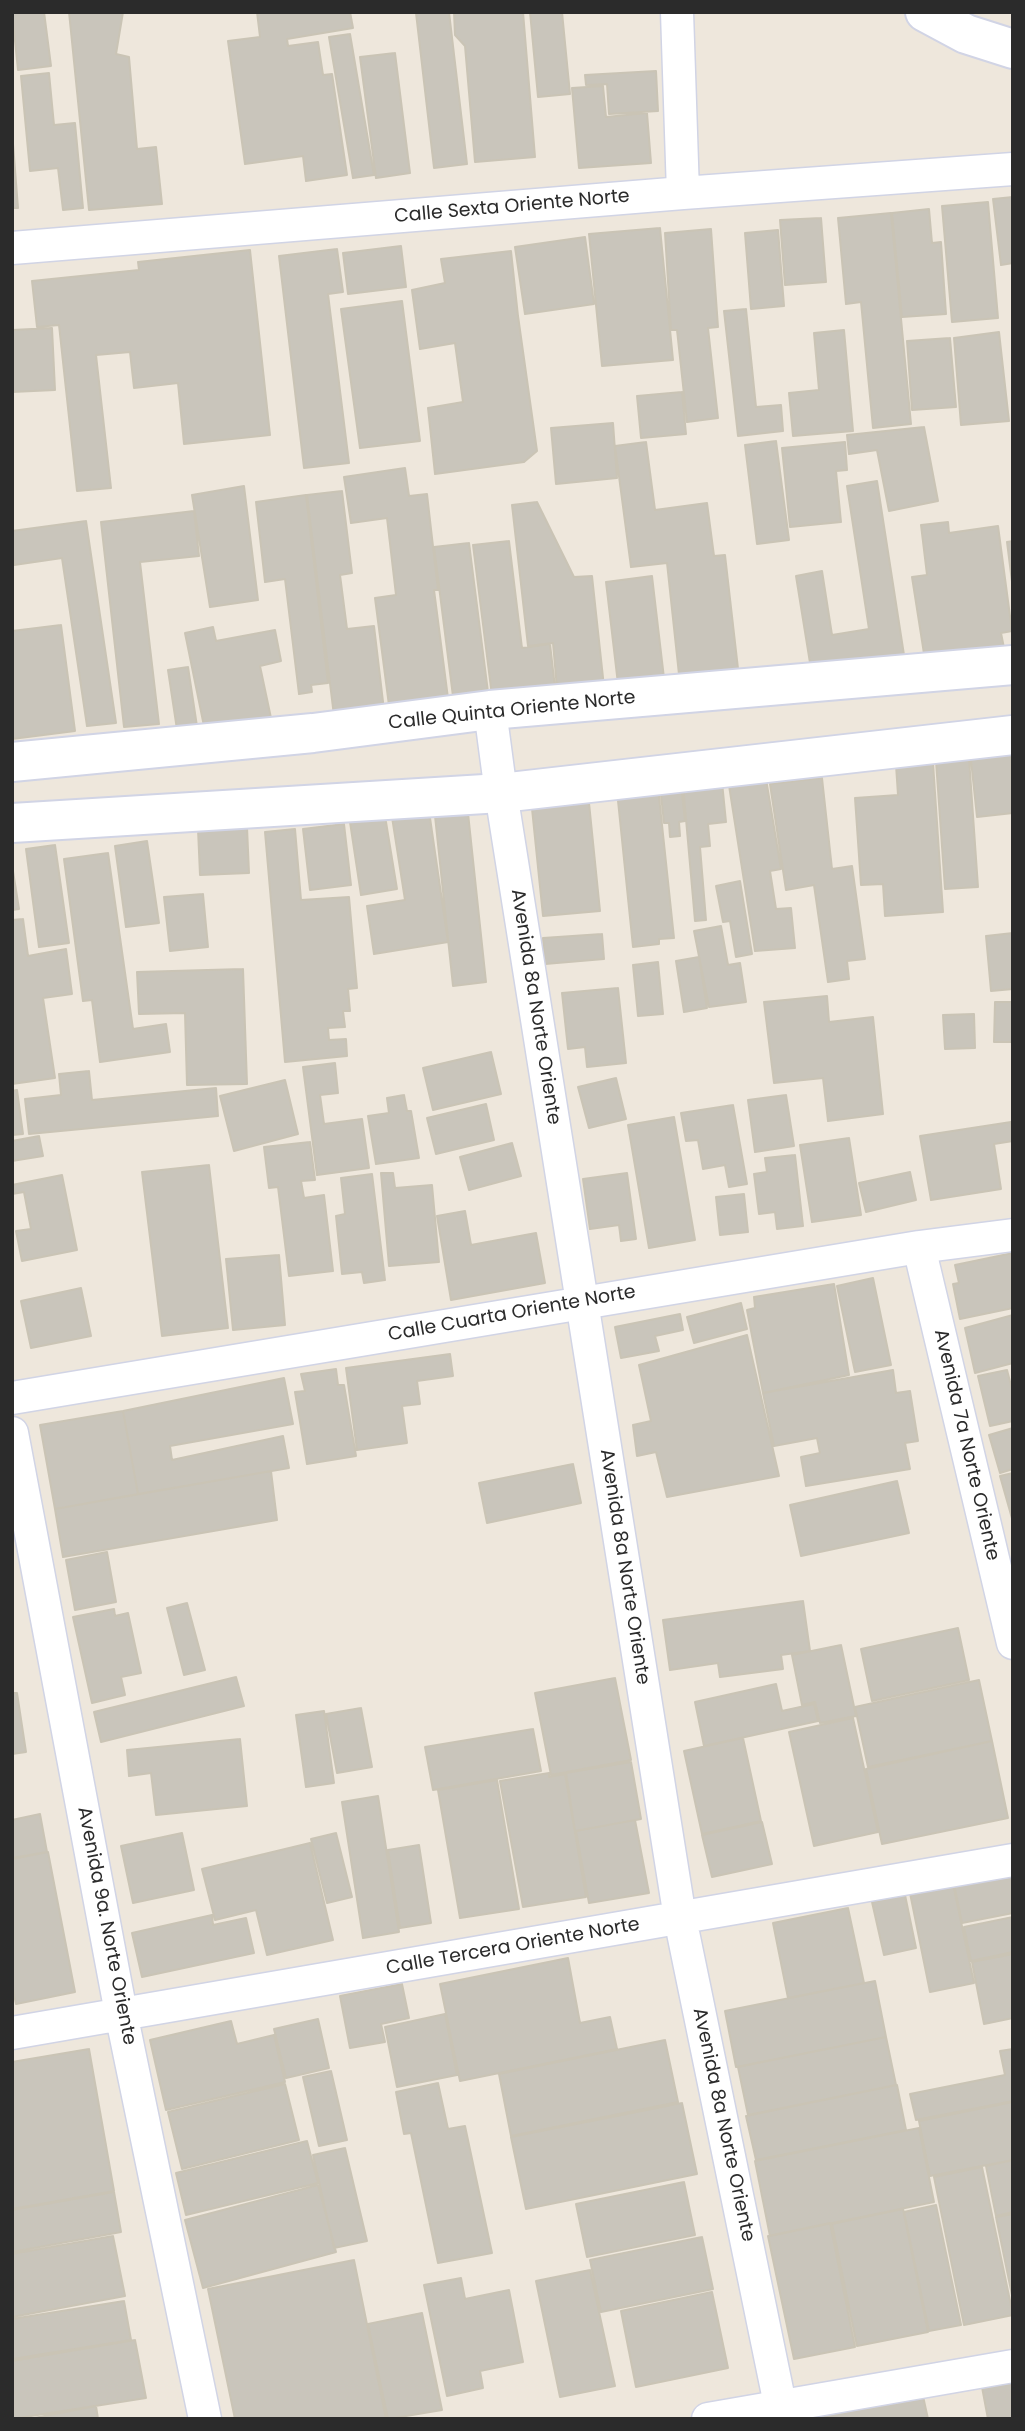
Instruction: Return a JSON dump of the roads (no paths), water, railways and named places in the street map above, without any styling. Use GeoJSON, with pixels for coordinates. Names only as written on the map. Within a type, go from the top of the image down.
{"type":"FeatureCollection","features":[{"type":"Feature","properties":{"kind":"street"},"geometry":{"type":"LineString","coordinates":[[677,12],[683,193]]}},
{"type":"Feature","properties":{"kind":"street"},"geometry":{"type":"LineString","coordinates":[[925,12],[966,34],[1013,49]]}},
{"type":"Feature","properties":{"kind":"street","name":"Calle Sexta Oriente Norte"},"geometry":{"type":"LineString","coordinates":[[12,248],[1013,169]]}},
{"type":"Feature","properties":{"kind":"street","name":"Calle Quinta Oriente Norte"},"geometry":{"type":"LineString","coordinates":[[12,762],[313,733],[490,710],[1013,665]]}},
{"type":"Feature","properties":{"kind":"street","name":"Avenida 8a Norte Oriente"},"geometry":{"type":"LineString","coordinates":[[490,710],[680,1918],[782,2412]]}},
{"type":"Feature","properties":{"kind":"street"},"geometry":{"type":"LineString","coordinates":[[12,822],[501,793],[1013,735]]}},
{"type":"Feature","properties":{"kind":"street","name":"Calle Cuarta Oriente Norte"},"geometry":{"type":"LineString","coordinates":[[12,1398],[919,1247],[1013,1235]]}},
{"type":"Feature","properties":{"kind":"street","name":"Avenida 7a Norte Oriente"},"geometry":{"type":"LineString","coordinates":[[919,1247],[1013,1643]]}},
{"type":"Feature","properties":{"kind":"street","name":"Avenida 9a. Norte Oriente"},"geometry":{"type":"LineString","coordinates":[[12,1433],[121,2013],[205,2419]]}},
{"type":"Feature","properties":{"kind":"street","name":"Calle Tercera Oriente Norte"},"geometry":{"type":"LineString","coordinates":[[12,2032],[1013,1860]]}},
{"type":"Feature","properties":{"kind":"street"},"geometry":{"type":"LineString","coordinates":[[708,2419],[782,2412],[1013,2366]]}}]}
